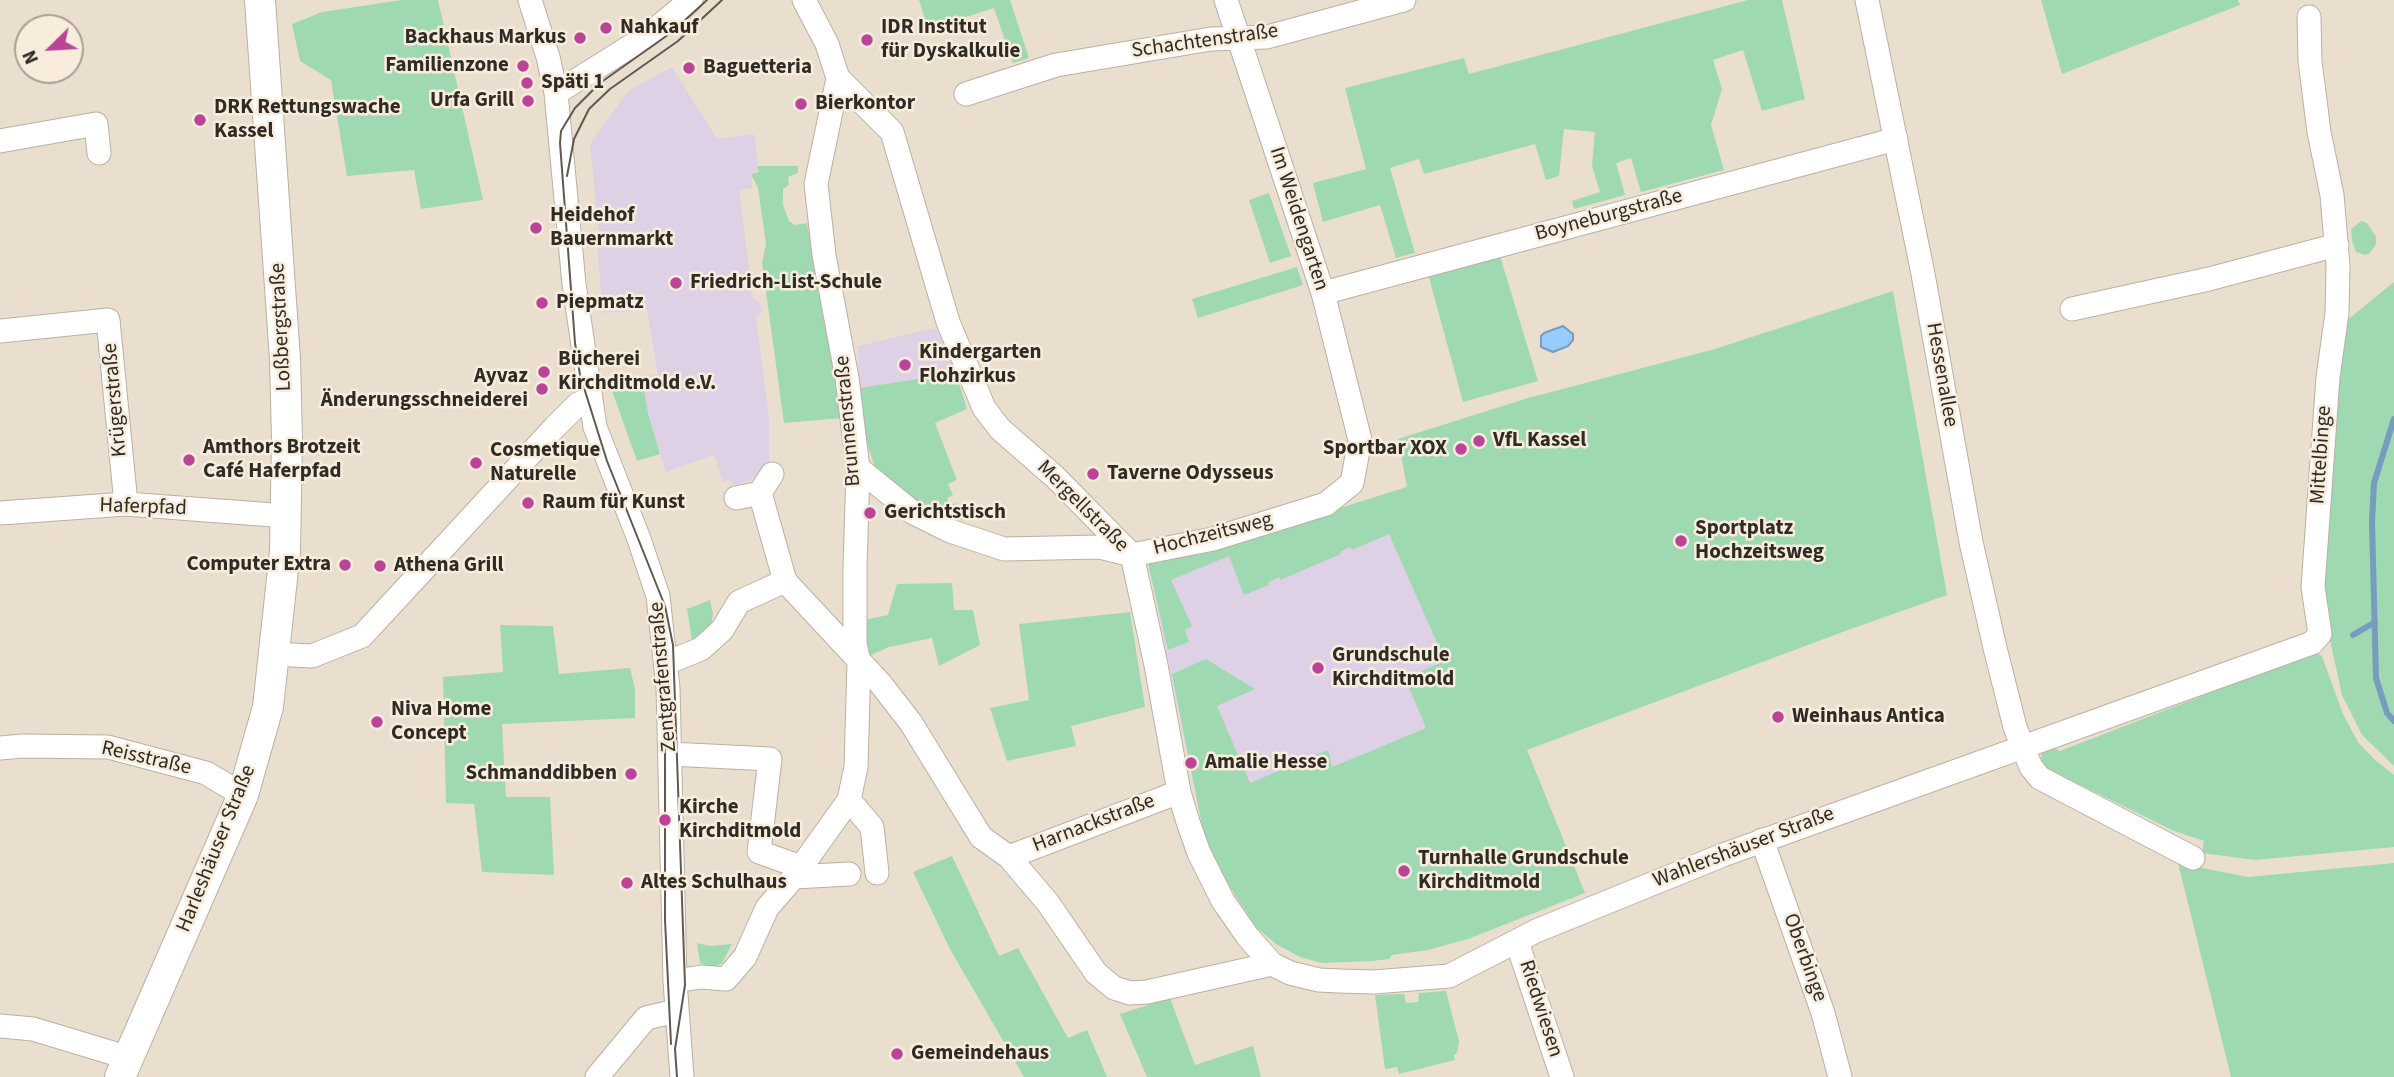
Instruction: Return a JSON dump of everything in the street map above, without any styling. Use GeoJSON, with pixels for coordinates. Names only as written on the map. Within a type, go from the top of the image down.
{"type":"FeatureCollection","features":[{"type":"Feature","properties":{"kind":"main road","name":"Loßbergstraße"},"geometry":{"type":"LineString","coordinates":[[260,0],[285,359],[287,516],[274,654]]}},
{"type":"Feature","properties":{"kind":"main road","name":"Harleshäuser Straße"},"geometry":{"type":"LineString","coordinates":[[124,1067],[243,795],[268,707],[274,654]]}},
{"type":"Feature","properties":{"kind":"street","name":"Zentgrafenstraße"},"geometry":{"type":"LineString","coordinates":[[530,0],[556,93],[574,284],[595,427],[639,539],[658,596],[666,663],[674,981],[682,1077]]}},
{"type":"Feature","properties":{"kind":"street"},"geometry":{"type":"LineString","coordinates":[[556,93],[647,36],[691,0]]}},
{"type":"Feature","properties":{"kind":"street","name":"Brunnenstraße"},"geometry":{"type":"LineString","coordinates":[[674,981],[701,977],[726,979],[745,957],[767,908],[798,872],[849,800],[856,767],[859,662],[855,643],[858,468],[842,344],[824,255],[816,184],[838,78],[827,44],[804,0]]}},
{"type":"Feature","properties":{"kind":"street","name":"Im Weidengarten"},"geometry":{"type":"LineString","coordinates":[[1226,0],[1323,293],[1360,440],[1352,483],[1336,497]]}},
{"type":"Feature","properties":{"kind":"street","name":"Schachtenstraße"},"geometry":{"type":"LineString","coordinates":[[966,94],[1056,65],[1211,39],[1267,37],[1404,0]]}},
{"type":"Feature","properties":{"kind":"street","name":"Hessenallee"},"geometry":{"type":"LineString","coordinates":[[1867,0],[1923,274],[1971,542],[2015,727],[2031,767],[2040,778],[2193,858]]}},
{"type":"Feature","properties":{"kind":"street","name":"Mittelbinge"},"geometry":{"type":"LineString","coordinates":[[2293,650],[2312,643],[2320,634],[2313,587],[2325,405],[2337,313],[2337,245],[2332,195],[2319,132],[2310,61],[2309,17]]}},
{"type":"Feature","properties":{"kind":"street","name":"Mergellstraße"},"geometry":{"type":"LineString","coordinates":[[838,78],[892,132],[948,322],[984,408],[1000,429],[1055,477],[1132,555],[1156,665],[1179,792],[1199,853],[1223,901],[1248,937],[1272,964]]}},
{"type":"Feature","properties":{"kind":"street"},"geometry":{"type":"LineString","coordinates":[[0,141],[96,124],[99,153]]}},
{"type":"Feature","properties":{"kind":"street","name":"Boyneburgstraße"},"geometry":{"type":"LineString","coordinates":[[1323,293],[1896,139]]}},
{"type":"Feature","properties":{"kind":"street"},"geometry":{"type":"LineString","coordinates":[[2072,309],[2209,279],[2337,245]]}},
{"type":"Feature","properties":{"kind":"street","name":"Krügerstraße"},"geometry":{"type":"LineString","coordinates":[[0,331],[108,320],[125,503]]}},
{"type":"Feature","properties":{"kind":"street"},"geometry":{"type":"LineString","coordinates":[[274,654],[312,656],[362,636],[555,427],[578,404],[590,400]]}},
{"type":"Feature","properties":{"kind":"street","name":"Hochzeitsweg"},"geometry":{"type":"LineString","coordinates":[[858,468],[912,512],[950,531],[1004,549],[1100,547],[1132,555],[1213,539],[1326,504],[1336,497]]}},
{"type":"Feature","properties":{"kind":"street"},"geometry":{"type":"LineString","coordinates":[[736,498],[766,483],[785,581],[880,683],[911,723],[981,837],[1009,857],[1048,902],[1096,972],[1114,988],[1130,993],[1147,992],[1272,964]]}},
{"type":"Feature","properties":{"kind":"street","name":"Haferpfad"},"geometry":{"type":"LineString","coordinates":[[0,513],[125,503],[287,516]]}},
{"type":"Feature","properties":{"kind":"street"},"geometry":{"type":"LineString","coordinates":[[666,663],[701,649],[722,630],[739,602],[785,581]]}},
{"type":"Feature","properties":{"kind":"street","name":"Wahlershäuser Straße"},"geometry":{"type":"LineString","coordinates":[[1272,964],[1290,973],[1319,980],[1374,982],[1449,976],[1593,906],[1762,840],[2293,650]]}},
{"type":"Feature","properties":{"kind":"street","name":"Reisstraße"},"geometry":{"type":"LineString","coordinates":[[0,748],[108,747],[206,773],[243,795]]}},
{"type":"Feature","properties":{"kind":"street"},"geometry":{"type":"LineString","coordinates":[[670,754],[770,759],[759,852],[798,872],[849,874]]}},
{"type":"Feature","properties":{"kind":"street","name":"Harnackstraße"},"geometry":{"type":"LineString","coordinates":[[1009,857],[1179,792]]}},
{"type":"Feature","properties":{"kind":"street"},"geometry":{"type":"LineString","coordinates":[[849,800],[872,827],[877,873]]}},
{"type":"Feature","properties":{"kind":"street","name":"Oberbinge"},"geometry":{"type":"LineString","coordinates":[[1762,840],[1823,1013],[1840,1077]]}},
{"type":"Feature","properties":{"kind":"street","name":"Riedwiesen"},"geometry":{"type":"LineString","coordinates":[[1517,942],[1562,1077]]}},
{"type":"Feature","properties":{"kind":"street"},"geometry":{"type":"LineString","coordinates":[[597,1077],[646,1018],[676,1011]]}},
{"type":"Feature","properties":{"kind":"street"},"geometry":{"type":"LineString","coordinates":[[0,1026],[33,1030],[124,1067]]}},
{"type":"Feature","properties":{"kind":"shaded area","name":"Friedrich-List-Schule"},"geometry":{"type":"Polygon","coordinates":[[[672,67],[717,139],[754,134],[759,173],[752,174],[752,188],[739,190],[753,299],[760,303],[762,311],[756,318],[769,417],[769,468],[763,475],[735,485],[729,480],[723,482],[714,455],[666,472],[648,413],[642,377],[658,374],[647,310],[603,313],[590,144],[628,91],[672,67]]]}},
{"type":"Feature","properties":{"kind":"shaded area","name":"Kindergarten Flohzirkus"},"geometry":{"type":"Polygon","coordinates":[[[929,329],[937,330],[956,373],[859,388],[858,346],[929,329]]]}},
{"type":"Feature","properties":{"kind":"shaded area","name":"Grundschule Kirchditmold"},"geometry":{"type":"Polygon","coordinates":[[[1407,487],[1495,761],[1206,845],[1148,563],[1225,544],[1407,487]]]}},
{"type":"Feature","properties":{"kind":"green space"},"geometry":{"type":"Polygon","coordinates":[[[402,0],[438,0],[483,200],[421,209],[414,170],[347,176],[331,80],[300,61],[292,24],[322,12],[402,0]]]}},
{"type":"Feature","properties":{"kind":"green space"},"geometry":{"type":"Polygon","coordinates":[[[919,0],[1010,0],[1029,58],[1013,63],[994,8],[928,29],[919,0]]]}},
{"type":"Feature","properties":{"kind":"green space"},"geometry":{"type":"Polygon","coordinates":[[[1748,0],[1782,0],[1805,99],[1762,111],[1743,50],[1713,60],[1722,89],[1711,125],[1724,170],[1641,192],[1631,158],[1616,163],[1625,195],[1574,209],[1572,201],[1600,192],[1592,166],[1595,132],[1564,129],[1559,176],[1546,180],[1535,144],[1424,174],[1419,159],[1390,168],[1415,253],[1396,258],[1380,205],[1323,222],[1313,183],[1366,169],[1345,88],[1464,58],[1469,74],[1748,0]]]}},
{"type":"Feature","properties":{"kind":"green space"},"geometry":{"type":"Polygon","coordinates":[[[2041,0],[2238,0],[2240,5],[2062,74],[2041,0]]]}},
{"type":"Feature","properties":{"kind":"green space"},"geometry":{"type":"Polygon","coordinates":[[[757,166],[798,166],[798,173],[788,177],[789,185],[783,189],[783,205],[789,221],[795,225],[807,223],[842,418],[784,423],[762,263],[766,244],[758,188],[751,174],[759,172],[757,166]]]}},
{"type":"Feature","properties":{"kind":"green space"},"geometry":{"type":"Polygon","coordinates":[[[1269,193],[1291,256],[1270,263],[1249,200],[1269,193]]]}},
{"type":"Feature","properties":{"kind":"green space"},"geometry":{"type":"Polygon","coordinates":[[[2361,221],[2367,223],[2376,237],[2376,244],[2370,253],[2365,255],[2356,252],[2352,241],[2351,229],[2361,221]]]}},
{"type":"Feature","properties":{"kind":"green space"},"geometry":{"type":"Polygon","coordinates":[[[1500,256],[1538,381],[1463,402],[1428,274],[1500,256]]]}},
{"type":"Feature","properties":{"kind":"green space"},"geometry":{"type":"Polygon","coordinates":[[[1297,267],[1303,285],[1198,318],[1192,299],[1297,267]]]}},
{"type":"Feature","properties":{"kind":"green space"},"geometry":{"type":"Polygon","coordinates":[[[2394,282],[2394,766],[2362,735],[2342,695],[2329,636],[2324,575],[2342,331],[2346,321],[2394,282]]]}},
{"type":"Feature","properties":{"kind":"green space","name":"Sportplatz Hochzeitsweg"},"geometry":{"type":"Polygon","coordinates":[[[1893,291],[1947,595],[1527,750],[1585,893],[1468,939],[1372,961],[1322,963],[1300,957],[1276,944],[1257,928],[1216,866],[1206,845],[1172,674],[1206,659],[1255,689],[1217,706],[1250,783],[1328,750],[1332,767],[1426,728],[1405,678],[1445,661],[1389,534],[1352,550],[1350,547],[1340,552],[1341,554],[1280,580],[1279,577],[1268,582],[1269,585],[1244,595],[1229,556],[1171,580],[1192,626],[1185,630],[1189,642],[1168,650],[1148,563],[1225,544],[1407,487],[1398,439],[1528,398],[1715,349],[1893,291]]]}},
{"type":"Feature","properties":{"kind":"green space"},"geometry":{"type":"Polygon","coordinates":[[[956,373],[967,409],[935,423],[957,480],[948,484],[953,495],[947,498],[950,505],[956,503],[963,521],[915,500],[876,470],[866,440],[859,388],[956,373]]]}},
{"type":"Feature","properties":{"kind":"green space"},"geometry":{"type":"Polygon","coordinates":[[[642,377],[648,413],[660,454],[637,461],[610,385],[642,377]]]}},
{"type":"Feature","properties":{"kind":"green space"},"geometry":{"type":"Polygon","coordinates":[[[952,583],[954,610],[973,610],[980,645],[939,666],[932,638],[889,647],[871,655],[865,650],[864,620],[888,615],[897,584],[952,583]]]}},
{"type":"Feature","properties":{"kind":"green space"},"geometry":{"type":"Polygon","coordinates":[[[710,600],[713,613],[711,629],[698,640],[692,640],[687,609],[710,600]]]}},
{"type":"Feature","properties":{"kind":"green space"},"geometry":{"type":"Polygon","coordinates":[[[1130,612],[1145,707],[1071,726],[1076,746],[1007,761],[990,708],[1029,700],[1019,624],[1130,612]]]}},
{"type":"Feature","properties":{"kind":"green space"},"geometry":{"type":"Polygon","coordinates":[[[500,625],[553,626],[559,674],[630,668],[635,689],[635,718],[502,724],[506,797],[550,797],[554,875],[482,872],[474,804],[446,803],[443,677],[503,672],[500,625]]]}},
{"type":"Feature","properties":{"kind":"green space"},"geometry":{"type":"Polygon","coordinates":[[[2316,652],[2322,656],[2343,714],[2358,742],[2394,775],[2394,847],[2255,860],[2202,853],[2204,841],[2174,831],[2042,766],[2043,749],[2051,746],[2060,751],[2316,652]]]}},
{"type":"Feature","properties":{"kind":"green space"},"geometry":{"type":"Polygon","coordinates":[[[952,856],[999,956],[1018,948],[1068,1038],[1087,1030],[1107,1077],[1024,1077],[950,949],[913,872],[952,856]]]}},
{"type":"Feature","properties":{"kind":"green space"},"geometry":{"type":"Polygon","coordinates":[[[2178,863],[2248,877],[2394,863],[2394,1077],[2231,1077],[2178,863]]]}},
{"type":"Feature","properties":{"kind":"green space"},"geometry":{"type":"Polygon","coordinates":[[[697,943],[710,946],[732,944],[722,963],[713,968],[700,963],[697,943]]]}},
{"type":"Feature","properties":{"kind":"green space"},"geometry":{"type":"Polygon","coordinates":[[[1446,991],[1459,1041],[1455,1060],[1399,1074],[1397,1067],[1385,1069],[1375,995],[1404,994],[1406,1003],[1418,1002],[1419,993],[1446,991]]]}},
{"type":"Feature","properties":{"kind":"green space"},"geometry":{"type":"Polygon","coordinates":[[[1170,998],[1195,1065],[1253,1046],[1261,1077],[1147,1077],[1120,1014],[1170,998]]]}},
{"type":"Feature","properties":{"kind":"water"},"geometry":{"type":"Polygon","coordinates":[[[1563,326],[1573,334],[1573,340],[1568,346],[1553,352],[1541,347],[1541,336],[1544,333],[1563,326]]]}},
{"type":"Feature","properties":{"kind":"waterway"},"geometry":{"type":"LineString","coordinates":[[2394,419],[2374,483],[2372,522],[2376,678],[2387,713],[2394,721]]}},
{"type":"Feature","properties":{"kind":"waterway"},"geometry":{"type":"LineString","coordinates":[[2353,635],[2375,622]]}},
{"type":"Feature","properties":{"kind":"tram line"},"geometry":{"type":"LineString","coordinates":[[677,1077],[675,1049],[685,985],[673,645],[665,606],[607,461],[580,375],[575,343],[560,143],[561,131],[575,108],[600,83],[672,32],[707,0]]}},
{"type":"Feature","properties":{"kind":"tram line"},"geometry":{"type":"LineString","coordinates":[[567,176],[574,139],[589,109],[610,89],[678,41],[722,0]]}},
{"type":"Feature","properties":{"kind":"tram line"},"geometry":{"type":"LineString","coordinates":[[657,610],[665,733],[665,920],[671,1044]]}},
{"type":"Feature","properties":{"kind":"place","name":"Nahkauf"},"geometry":{"type":"Point","coordinates":[606,28]}},
{"type":"Feature","properties":{"kind":"place","name":"Backhaus Markus"},"geometry":{"type":"Point","coordinates":[580,38]}},
{"type":"Feature","properties":{"kind":"place","name":"IDR Institut für Dyskalkulie"},"geometry":{"type":"Point","coordinates":[867,40]}},
{"type":"Feature","properties":{"kind":"place","name":"Familienzone"},"geometry":{"type":"Point","coordinates":[523,66]}},
{"type":"Feature","properties":{"kind":"place","name":"Baguetteria"},"geometry":{"type":"Point","coordinates":[689,68]}},
{"type":"Feature","properties":{"kind":"place","name":"Späti 1"},"geometry":{"type":"Point","coordinates":[527,83]}},
{"type":"Feature","properties":{"kind":"place","name":"Urfa Grill"},"geometry":{"type":"Point","coordinates":[528,101]}},
{"type":"Feature","properties":{"kind":"place","name":"Bierkontor"},"geometry":{"type":"Point","coordinates":[801,104]}},
{"type":"Feature","properties":{"kind":"place","name":"DRK Rettungswache Kassel"},"geometry":{"type":"Point","coordinates":[200,120]}},
{"type":"Feature","properties":{"kind":"place","name":"Heidehof Bauernmarkt"},"geometry":{"type":"Point","coordinates":[536,228]}},
{"type":"Feature","properties":{"kind":"place","name":"Friedrich-List-Schule"},"geometry":{"type":"Point","coordinates":[676,283]}},
{"type":"Feature","properties":{"kind":"place","name":"Piepmatz"},"geometry":{"type":"Point","coordinates":[542,303]}},
{"type":"Feature","properties":{"kind":"place","name":"Kindergarten Flohzirkus"},"geometry":{"type":"Point","coordinates":[905,365]}},
{"type":"Feature","properties":{"kind":"place","name":"Bücherei Kirchditmold e.V."},"geometry":{"type":"Point","coordinates":[544,372]}},
{"type":"Feature","properties":{"kind":"place","name":"Ayvaz Änderungsschneiderei"},"geometry":{"type":"Point","coordinates":[542,389]}},
{"type":"Feature","properties":{"kind":"place","name":"VfL Kassel"},"geometry":{"type":"Point","coordinates":[1479,441]}},
{"type":"Feature","properties":{"kind":"place","name":"Sportbar XOX"},"geometry":{"type":"Point","coordinates":[1461,449]}},
{"type":"Feature","properties":{"kind":"place","name":"Amthors Brotzeit Café Haferpfad"},"geometry":{"type":"Point","coordinates":[189,460]}},
{"type":"Feature","properties":{"kind":"place","name":"Cosmetique Naturelle"},"geometry":{"type":"Point","coordinates":[476,463]}},
{"type":"Feature","properties":{"kind":"place","name":"Taverne Odysseus"},"geometry":{"type":"Point","coordinates":[1093,474]}},
{"type":"Feature","properties":{"kind":"place","name":"Raum für Kunst"},"geometry":{"type":"Point","coordinates":[528,503]}},
{"type":"Feature","properties":{"kind":"place","name":"Gerichtstisch"},"geometry":{"type":"Point","coordinates":[870,513]}},
{"type":"Feature","properties":{"kind":"place","name":"Sportplatz Hochzeitsweg"},"geometry":{"type":"Point","coordinates":[1681,541]}},
{"type":"Feature","properties":{"kind":"place","name":"Computer Extra"},"geometry":{"type":"Point","coordinates":[345,565]}},
{"type":"Feature","properties":{"kind":"place","name":"Athena Grill"},"geometry":{"type":"Point","coordinates":[380,566]}},
{"type":"Feature","properties":{"kind":"place","name":"Grundschule Kirchditmold"},"geometry":{"type":"Point","coordinates":[1318,668]}},
{"type":"Feature","properties":{"kind":"place","name":"Weinhaus Antica"},"geometry":{"type":"Point","coordinates":[1778,717]}},
{"type":"Feature","properties":{"kind":"place","name":"Niva Home Concept"},"geometry":{"type":"Point","coordinates":[377,722]}},
{"type":"Feature","properties":{"kind":"place","name":"Amalie Hesse"},"geometry":{"type":"Point","coordinates":[1191,763]}},
{"type":"Feature","properties":{"kind":"place","name":"Schmanddibben"},"geometry":{"type":"Point","coordinates":[631,774]}},
{"type":"Feature","properties":{"kind":"place","name":"Kirche Kirchditmold"},"geometry":{"type":"Point","coordinates":[665,820]}},
{"type":"Feature","properties":{"kind":"place","name":"Turnhalle Grundschule Kirchditmold"},"geometry":{"type":"Point","coordinates":[1404,871]}},
{"type":"Feature","properties":{"kind":"place","name":"Altes Schulhaus"},"geometry":{"type":"Point","coordinates":[627,883]}},
{"type":"Feature","properties":{"kind":"place","name":"Gemeindehaus"},"geometry":{"type":"Point","coordinates":[897,1054]}}]}
